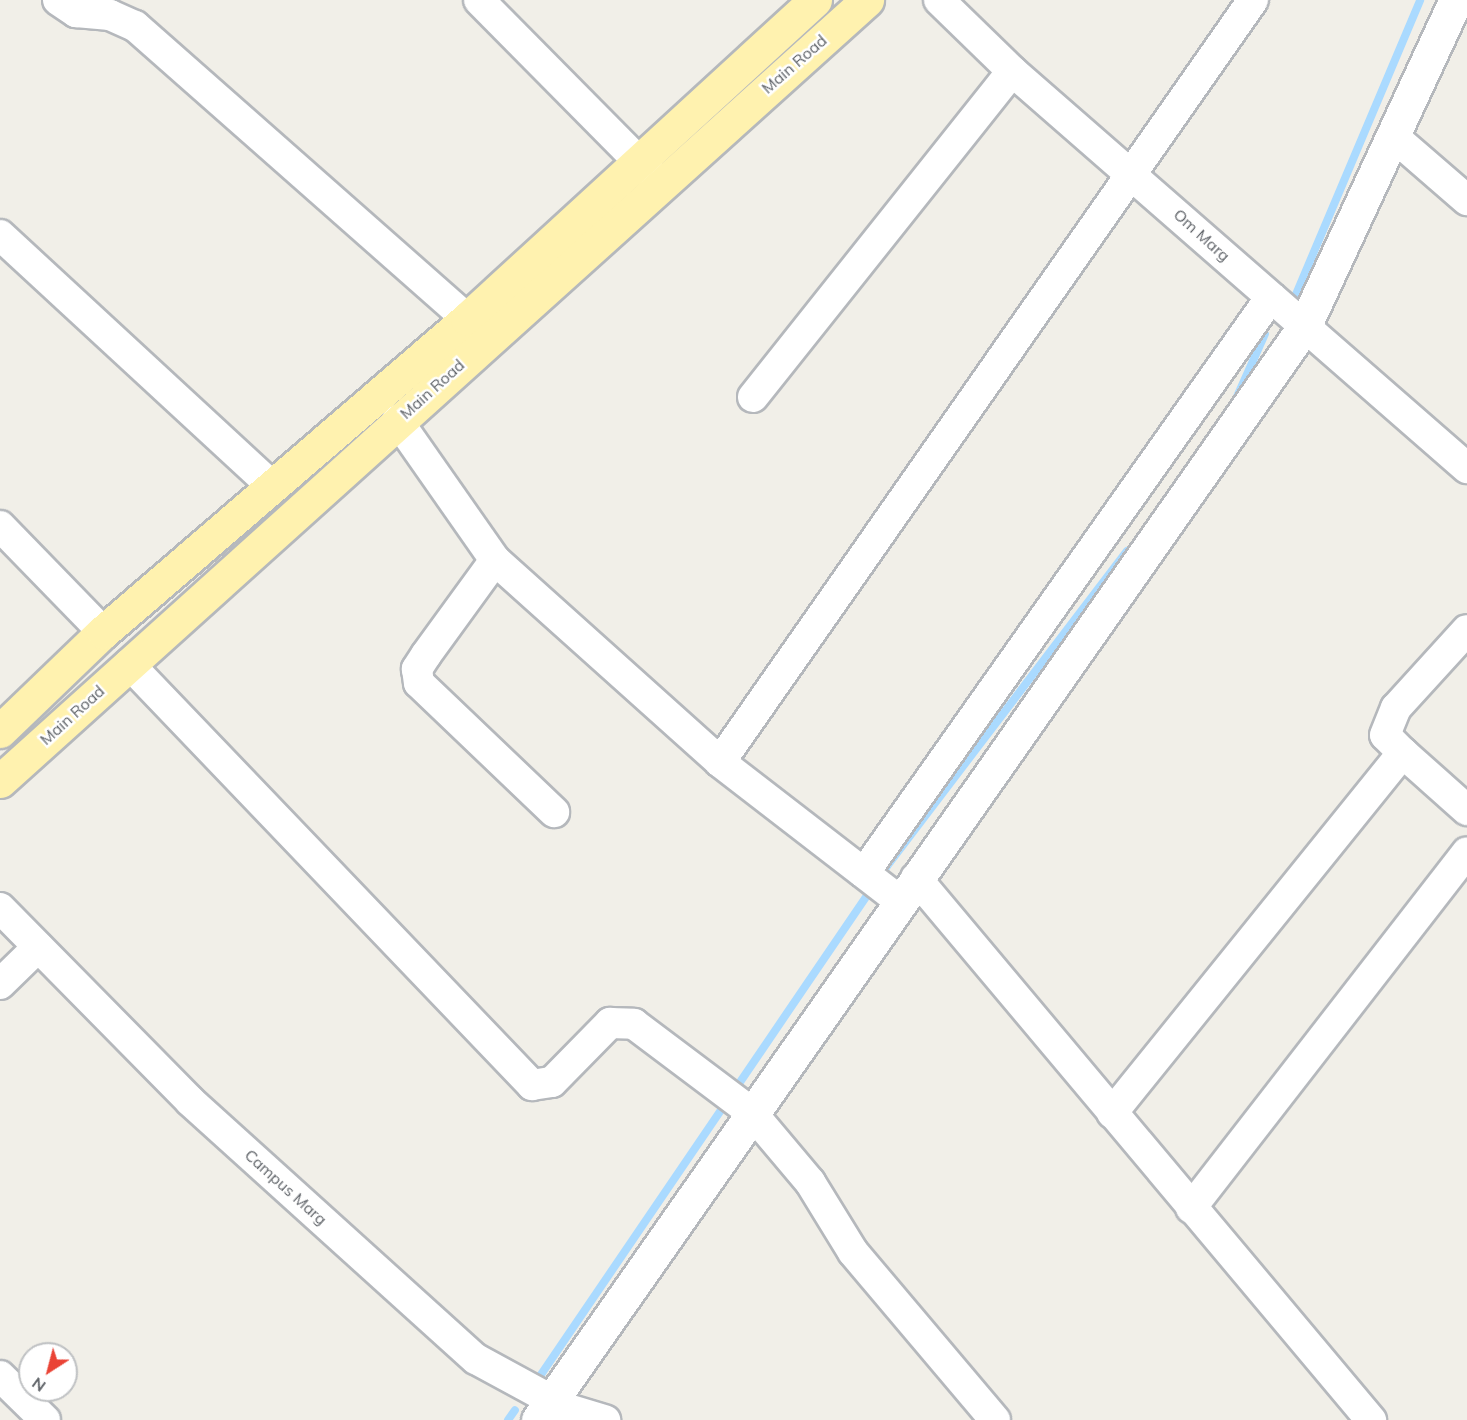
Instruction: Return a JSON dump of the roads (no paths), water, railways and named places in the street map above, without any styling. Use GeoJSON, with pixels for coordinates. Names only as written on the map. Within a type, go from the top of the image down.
{"type":"FeatureCollection","features":[{"type":"Feature","properties":{"kind":"main road","name":"Main Road"},"geometry":{"type":"LineString","coordinates":[[0,781],[397,420],[648,172],[815,0]]}},
{"type":"Feature","properties":{"kind":"main road","name":"Main Road"},"geometry":{"type":"LineString","coordinates":[[0,731],[103,632],[271,485],[467,319],[860,2]]}},
{"type":"Feature","properties":{"kind":"street"},"geometry":{"type":"LineString","coordinates":[[58,0],[76,12],[110,15],[135,26],[467,319]]}},
{"type":"Feature","properties":{"kind":"street"},"geometry":{"type":"LineString","coordinates":[[479,0],[648,172]]}},
{"type":"Feature","properties":{"kind":"street","name":"Om Marg"},"geometry":{"type":"LineString","coordinates":[[939,0],[1012,71],[1133,174],[1304,327],[1467,468]]}},
{"type":"Feature","properties":{"kind":"street"},"geometry":{"type":"LineString","coordinates":[[720,762],[1253,0]]}},
{"type":"Feature","properties":{"kind":"street"},"geometry":{"type":"LineString","coordinates":[[888,885],[1304,327],[1456,0]]}},
{"type":"Feature","properties":{"kind":"street"},"geometry":{"type":"LineString","coordinates":[[753,397],[1012,71]]}},
{"type":"Feature","properties":{"kind":"street"},"geometry":{"type":"LineString","coordinates":[[1393,136],[1467,200]]}},
{"type":"Feature","properties":{"kind":"street"},"geometry":{"type":"LineString","coordinates":[[0,235],[271,485]]}},
{"type":"Feature","properties":{"kind":"street"},"geometry":{"type":"LineString","coordinates":[[545,1410],[751,1112],[888,885],[1271,297]]}},
{"type":"Feature","properties":{"kind":"street"},"geometry":{"type":"LineString","coordinates":[[397,420],[495,560],[720,762],[888,885],[1112,1113],[1371,1420]]}},
{"type":"Feature","properties":{"kind":"street"},"geometry":{"type":"LineString","coordinates":[[0,526],[103,632]]}},
{"type":"Feature","properties":{"kind":"street"},"geometry":{"type":"LineString","coordinates":[[495,560],[417,669],[419,683],[554,812]]}},
{"type":"Feature","properties":{"kind":"street"},"geometry":{"type":"LineString","coordinates":[[1467,630],[1396,708],[1385,735],[1402,753],[1467,810]]}},
{"type":"Feature","properties":{"kind":"street"},"geometry":{"type":"LineString","coordinates":[[129,664],[532,1085],[552,1082],[610,1023],[634,1024],[751,1112],[810,1182],[853,1252],[995,1420]]}},
{"type":"Feature","properties":{"kind":"street"},"geometry":{"type":"LineString","coordinates":[[1112,1113],[1402,753]]}},
{"type":"Feature","properties":{"kind":"street"},"geometry":{"type":"LineString","coordinates":[[1191,1208],[1467,852]]}},
{"type":"Feature","properties":{"kind":"street","name":"Campus Marg"},"geometry":{"type":"LineString","coordinates":[[0,908],[190,1101],[476,1359],[545,1410],[605,1420]]}},
{"type":"Feature","properties":{"kind":"street"},"geometry":{"type":"LineString","coordinates":[[0,984],[38,947]]}},
{"type":"Feature","properties":{"kind":"street"},"geometry":{"type":"LineString","coordinates":[[0,1376],[45,1420]]}},
{"type":"Feature","properties":{"kind":"waterway"},"geometry":{"type":"LineString","coordinates":[[1294,299],[1420,0]]}},
{"type":"Feature","properties":{"kind":"waterway"},"geometry":{"type":"LineString","coordinates":[[1236,399],[1265,334]]}},
{"type":"Feature","properties":{"kind":"waterway"},"geometry":{"type":"LineString","coordinates":[[538,1379],[887,866],[1127,551]]}},
{"type":"Feature","properties":{"kind":"waterway"},"geometry":{"type":"LineString","coordinates":[[508,1420],[515,1410]]}}]}
